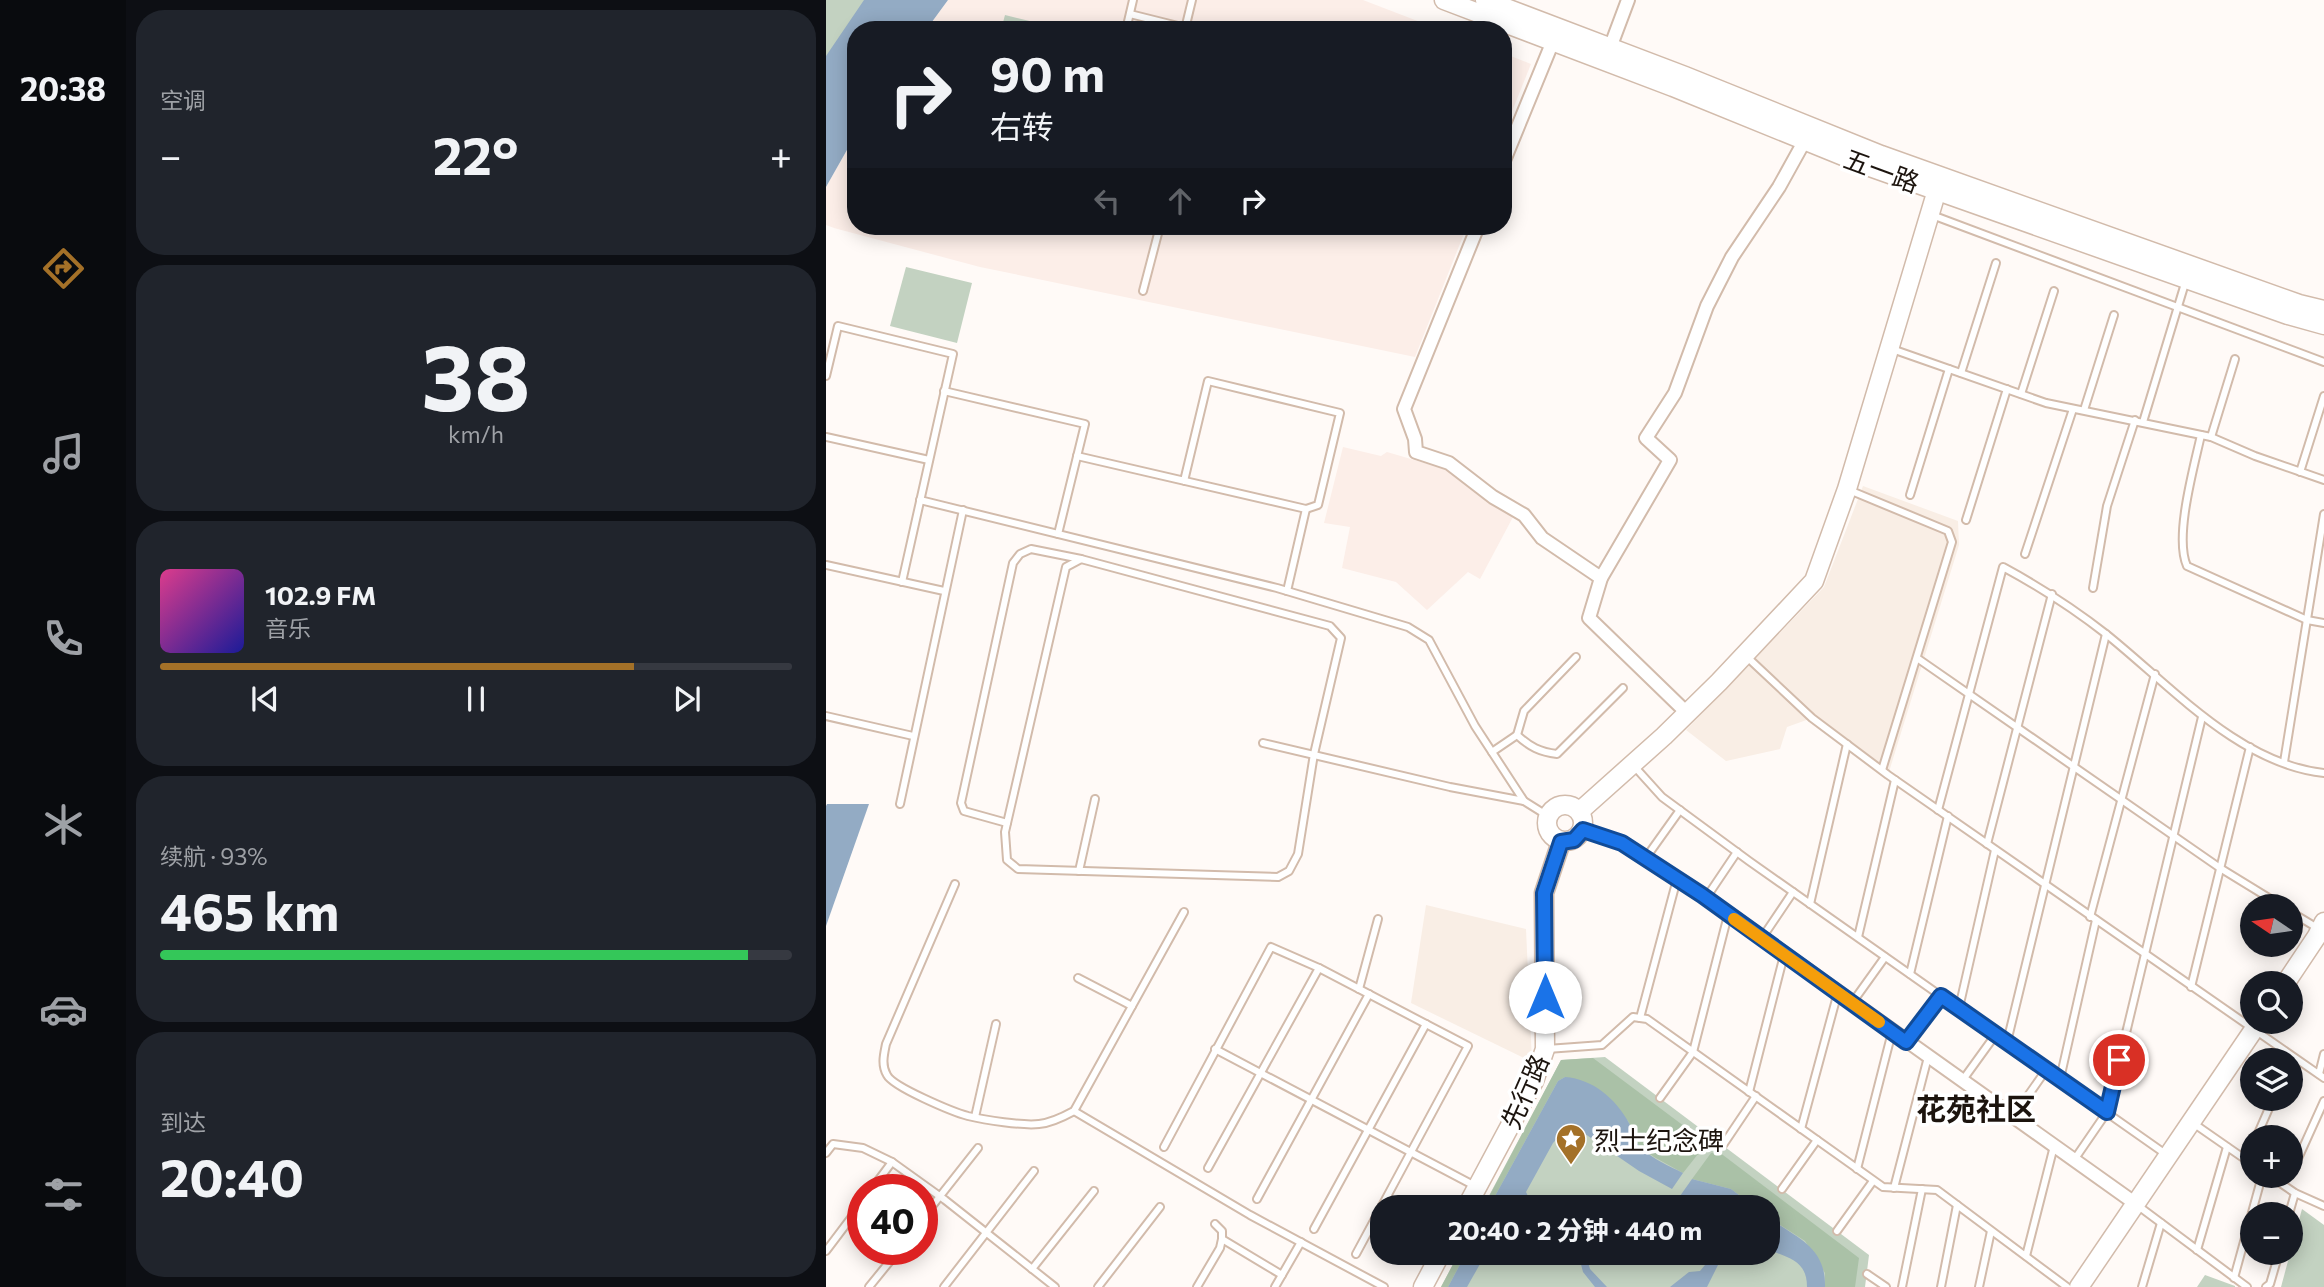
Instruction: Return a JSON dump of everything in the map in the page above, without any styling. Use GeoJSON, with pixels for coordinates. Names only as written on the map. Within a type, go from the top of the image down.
{"type":"FeatureCollection","features":[{"type":"Feature","properties":{"kind":"street","name":"五一路"},"geometry":{"type":"LineString","coordinates":[[1444,0],[1500,21]]}},
{"type":"Feature","properties":{"kind":"street","name":"五一路"},"geometry":{"type":"LineString","coordinates":[[1485,0],[1881,155],[1938,183]]}},
{"type":"Feature","properties":{"kind":"street"},"geometry":{"type":"LineString","coordinates":[[1610,48],[1628,0]]}},
{"type":"Feature","properties":{"kind":"street","name":"五一路"},"geometry":{"type":"LineString","coordinates":[[1512,26],[1805,140],[1938,183],[2188,272],[2324,325]]}},
{"type":"Feature","properties":{"kind":"street"},"geometry":{"type":"LineString","coordinates":[[1512,141],[1553,41]]}},
{"type":"Feature","properties":{"kind":"street"},"geometry":{"type":"LineString","coordinates":[[1687,713],[1589,618],[1601,578],[1670,460],[1646,438],[1675,393],[1707,306],[1732,257],[1779,187],[1805,140]]}},
{"type":"Feature","properties":{"kind":"street"},"geometry":{"type":"LineString","coordinates":[[1580,811],[1687,713],[1814,581],[1847,489],[1938,183]]}},
{"type":"Feature","properties":{"kind":"street"},"geometry":{"type":"LineString","coordinates":[[1474,235],[1404,409],[1415,439],[1416,452],[1449,463],[1493,498],[1524,514],[1542,538],[1601,578]]}},
{"type":"Feature","properties":{"kind":"street","name":"五一路"},"geometry":{"type":"LineString","coordinates":[[2188,272],[2324,310]]}},
{"type":"Feature","properties":{"kind":"street"},"geometry":{"type":"LineString","coordinates":[[1569,805],[1580,811],[1583,830],[1574,840],[1561,842],[1549,832],[1548,816],[1553,809],[1569,805]]}},
{"type":"Feature","properties":{"kind":"street"},"geometry":{"type":"LineString","coordinates":[[1583,830],[1622,843],[1706,898],[2136,1204]]}},
{"type":"Feature","properties":{"kind":"street","name":"先行路"},"geometry":{"type":"LineString","coordinates":[[1473,1195],[1534,1081],[1545,1049],[1544,893],[1561,842]]}},
{"type":"Feature","properties":{"kind":"street"},"geometry":{"type":"LineString","coordinates":[[2293,971],[2322,926]]}},
{"type":"Feature","properties":{"kind":"street"},"geometry":{"type":"LineString","coordinates":[[2079,1287],[2251,1034]]}},
{"type":"Feature","properties":{"kind":"street"},"geometry":{"type":"LineString","coordinates":[[1423,1287],[1435,1265]]}},
{"type":"Feature","properties":{"kind":"lane"},"geometry":{"type":"LineString","coordinates":[[1128,21],[1133,0]]}},
{"type":"Feature","properties":{"kind":"lane"},"geometry":{"type":"LineString","coordinates":[[1187,21],[1192,0]]}},
{"type":"Feature","properties":{"kind":"lane"},"geometry":{"type":"LineString","coordinates":[[1129,14],[1155,21]]}},
{"type":"Feature","properties":{"kind":"lane"},"geometry":{"type":"LineString","coordinates":[[1929,214],[2324,362]]}},
{"type":"Feature","properties":{"kind":"lane"},"geometry":{"type":"LineString","coordinates":[[1143,291],[1158,235]]}},
{"type":"Feature","properties":{"kind":"lane"},"geometry":{"type":"LineString","coordinates":[[1961,373],[1996,263]]}},
{"type":"Feature","properties":{"kind":"lane"},"geometry":{"type":"LineString","coordinates":[[2143,422],[2188,272]]}},
{"type":"Feature","properties":{"kind":"lane"},"geometry":{"type":"LineString","coordinates":[[2021,394],[2054,291]]}},
{"type":"Feature","properties":{"kind":"lane"},"geometry":{"type":"LineString","coordinates":[[2084,410],[2114,315]]}},
{"type":"Feature","properties":{"kind":"lane"},"geometry":{"type":"LineString","coordinates":[[826,376],[838,326],[953,354],[902,582]]}},
{"type":"Feature","properties":{"kind":"lane"},"geometry":{"type":"LineString","coordinates":[[1889,348],[2046,403],[2211,437],[2255,456],[2324,480]]}},
{"type":"Feature","properties":{"kind":"lane"},"geometry":{"type":"LineString","coordinates":[[2211,437],[2235,359]]}},
{"type":"Feature","properties":{"kind":"lane"},"geometry":{"type":"LineString","coordinates":[[1910,495],[1948,369]]}},
{"type":"Feature","properties":{"kind":"lane"},"geometry":{"type":"LineString","coordinates":[[1077,456],[1184,481],[1306,509],[1318,505],[1340,413],[1208,381],[1184,481]]}},
{"type":"Feature","properties":{"kind":"lane"},"geometry":{"type":"LineString","coordinates":[[1966,520],[2007,389]]}},
{"type":"Feature","properties":{"kind":"lane"},"geometry":{"type":"LineString","coordinates":[[944,391],[1085,424],[1058,534]]}},
{"type":"Feature","properties":{"kind":"lane"},"geometry":{"type":"LineString","coordinates":[[2300,472],[2324,397]]}},
{"type":"Feature","properties":{"kind":"lane"},"geometry":{"type":"LineString","coordinates":[[2025,554],[2073,408]]}},
{"type":"Feature","properties":{"kind":"lane"},"geometry":{"type":"LineString","coordinates":[[2093,588],[2107,506],[2135,420]]}},
{"type":"Feature","properties":{"kind":"lane"},"geometry":{"type":"LineString","coordinates":[[2201,435],[2187,505],[2181,554],[2187,566],[2307,620],[2324,623]]}},
{"type":"Feature","properties":{"kind":"lane"},"geometry":{"type":"LineString","coordinates":[[826,437],[929,460]]}},
{"type":"Feature","properties":{"kind":"lane"},"geometry":{"type":"LineString","coordinates":[[1847,489],[1948,531],[1952,542],[1882,770]]}},
{"type":"Feature","properties":{"kind":"lane"},"geometry":{"type":"LineString","coordinates":[[920,499],[1287,591],[1408,627],[1429,640],[1475,726],[1524,801]]}},
{"type":"Feature","properties":{"kind":"lane"},"geometry":{"type":"LineString","coordinates":[[1287,591],[1306,509]]}},
{"type":"Feature","properties":{"kind":"lane"},"geometry":{"type":"LineString","coordinates":[[900,804],[963,510]]}},
{"type":"Feature","properties":{"kind":"lane"},"geometry":{"type":"LineString","coordinates":[[2284,762],[2324,514]]}},
{"type":"Feature","properties":{"kind":"lane"},"geometry":{"type":"LineString","coordinates":[[1007,823],[972,815],[964,811],[961,803],[1013,563],[1020,554],[1031,549],[1081,559],[1329,626],[1341,638],[1314,754],[1298,854],[1289,871],[1278,877],[1018,869],[1007,860],[1005,832],[1066,567],[1081,559]]}},
{"type":"Feature","properties":{"kind":"lane"},"geometry":{"type":"LineString","coordinates":[[826,565],[944,591]]}},
{"type":"Feature","properties":{"kind":"lane"},"geometry":{"type":"LineString","coordinates":[[1938,810],[2003,567],[2052,594],[2106,634],[2202,717],[2250,747],[2304,771],[2324,773]]}},
{"type":"Feature","properties":{"kind":"lane"},"geometry":{"type":"LineString","coordinates":[[1987,845],[2052,594]]}},
{"type":"Feature","properties":{"kind":"lane"},"geometry":{"type":"LineString","coordinates":[[2007,1042],[2072,765],[2106,634]]}},
{"type":"Feature","properties":{"kind":"lane"},"geometry":{"type":"LineString","coordinates":[[1745,654],[1812,718],[1895,780],[2191,987],[2240,1016]]}},
{"type":"Feature","properties":{"kind":"lane"},"geometry":{"type":"LineString","coordinates":[[1492,752],[1517,735],[1524,711],[1576,657]]}},
{"type":"Feature","properties":{"kind":"lane"},"geometry":{"type":"LineString","coordinates":[[1917,658],[2220,868],[2262,894]]}},
{"type":"Feature","properties":{"kind":"lane"},"geometry":{"type":"LineString","coordinates":[[2060,1079],[2093,918],[2121,799],[2155,674]]}},
{"type":"Feature","properties":{"kind":"lane"},"geometry":{"type":"LineString","coordinates":[[1517,735],[1541,752],[1557,754],[1623,688]]}},
{"type":"Feature","properties":{"kind":"lane"},"geometry":{"type":"LineString","coordinates":[[826,716],[913,736]]}},
{"type":"Feature","properties":{"kind":"lane"},"geometry":{"type":"LineString","coordinates":[[2074,1160],[2107,1112],[2202,717]]}},
{"type":"Feature","properties":{"kind":"lane"},"geometry":{"type":"LineString","coordinates":[[1263,743],[1450,787],[1524,801],[1548,816]]}},
{"type":"Feature","properties":{"kind":"lane"},"geometry":{"type":"LineString","coordinates":[[1810,904],[1846,744]]}},
{"type":"Feature","properties":{"kind":"lane"},"geometry":{"type":"LineString","coordinates":[[2191,987],[2250,747]]}},
{"type":"Feature","properties":{"kind":"lane"},"geometry":{"type":"LineString","coordinates":[[1632,764],[1662,797],[1679,810],[2168,1156]]}},
{"type":"Feature","properties":{"kind":"lane"},"geometry":{"type":"LineString","coordinates":[[1858,937],[1895,780]]}},
{"type":"Feature","properties":{"kind":"lane"},"geometry":{"type":"LineString","coordinates":[[1079,871],[1095,799]]}},
{"type":"Feature","properties":{"kind":"lane"},"geometry":{"type":"LineString","coordinates":[[1645,859],[1679,810]]}},
{"type":"Feature","properties":{"kind":"lane"},"geometry":{"type":"LineString","coordinates":[[1910,974],[1948,816]]}},
{"type":"Feature","properties":{"kind":"lane"},"geometry":{"type":"LineString","coordinates":[[1959,1008],[1995,850]]}},
{"type":"Feature","properties":{"kind":"lane"},"geometry":{"type":"LineString","coordinates":[[1706,898],[1737,852]]}},
{"type":"Feature","properties":{"kind":"lane"},"geometry":{"type":"LineString","coordinates":[[1640,1018],[1677,879]]}},
{"type":"Feature","properties":{"kind":"lane"},"geometry":{"type":"LineString","coordinates":[[955,884],[886,1044],[883,1060],[886,1074],[895,1085],[966,1115],[1038,1125],[1074,1111],[1184,912]]}},
{"type":"Feature","properties":{"kind":"lane"},"geometry":{"type":"LineString","coordinates":[[1762,939],[1793,892]]}},
{"type":"Feature","properties":{"kind":"lane"},"geometry":{"type":"LineString","coordinates":[[1660,1098],[1693,1052],[1728,915]]}},
{"type":"Feature","properties":{"kind":"lane"},"geometry":{"type":"LineString","coordinates":[[2303,917],[2322,926]]}},
{"type":"Feature","properties":{"kind":"lane"},"geometry":{"type":"LineString","coordinates":[[1359,989],[1378,919]]}},
{"type":"Feature","properties":{"kind":"lane"},"geometry":{"type":"LineString","coordinates":[[1164,1147],[1272,947],[1319,968],[1468,1046],[1356,1254]]}},
{"type":"Feature","properties":{"kind":"lane"},"geometry":{"type":"LineString","coordinates":[[1749,1092],[1784,954]]}},
{"type":"Feature","properties":{"kind":"lane"},"geometry":{"type":"LineString","coordinates":[[1852,1003],[1885,957]]}},
{"type":"Feature","properties":{"kind":"lane"},"geometry":{"type":"LineString","coordinates":[[1208,1168],[1319,968]]}},
{"type":"Feature","properties":{"kind":"lane"},"geometry":{"type":"LineString","coordinates":[[1078,978],[1132,1006]]}},
{"type":"Feature","properties":{"kind":"lane"},"geometry":{"type":"LineString","coordinates":[[1801,1129],[1838,992]]}},
{"type":"Feature","properties":{"kind":"lane"},"geometry":{"type":"LineString","coordinates":[[1257,1199],[1369,995]]}},
{"type":"Feature","properties":{"kind":"lane"},"geometry":{"type":"LineString","coordinates":[[1906,1042],[1941,996]]}},
{"type":"Feature","properties":{"kind":"lane"},"geometry":{"type":"LineString","coordinates":[[1545,1049],[1602,1045],[1633,1017],[1647,1019],[1873,1181],[1883,1187],[1937,1190],[2067,1287]]}},
{"type":"Feature","properties":{"kind":"lane"},"geometry":{"type":"LineString","coordinates":[[975,1117],[996,1024]]}},
{"type":"Feature","properties":{"kind":"lane"},"geometry":{"type":"LineString","coordinates":[[1314,1229],[1426,1024]]}},
{"type":"Feature","properties":{"kind":"lane"},"geometry":{"type":"LineString","coordinates":[[1857,1169],[1892,1031]]}},
{"type":"Feature","properties":{"kind":"lane"},"geometry":{"type":"LineString","coordinates":[[1962,1081],[1996,1034]]}},
{"type":"Feature","properties":{"kind":"lane"},"geometry":{"type":"LineString","coordinates":[[2265,1034],[2280,1048]]}},
{"type":"Feature","properties":{"kind":"lane"},"geometry":{"type":"LineString","coordinates":[[1215,1049],[1477,1187]]}},
{"type":"Feature","properties":{"kind":"lane"},"geometry":{"type":"LineString","coordinates":[[2303,1065],[2321,1076],[2324,1055]]}},
{"type":"Feature","properties":{"kind":"lane"},"geometry":{"type":"LineString","coordinates":[[1894,1188],[1928,1057]]}},
{"type":"Feature","properties":{"kind":"lane"},"geometry":{"type":"LineString","coordinates":[[2013,1117],[2046,1070]]}},
{"type":"Feature","properties":{"kind":"lane"},"geometry":{"type":"LineString","coordinates":[[1723,1145],[1756,1097]]}},
{"type":"Feature","properties":{"kind":"lane"},"geometry":{"type":"LineString","coordinates":[[2303,1147],[2324,1101]]}},
{"type":"Feature","properties":{"kind":"lane"},"geometry":{"type":"LineString","coordinates":[[1074,1111],[1250,1215],[1384,1287]]}},
{"type":"Feature","properties":{"kind":"lane"},"geometry":{"type":"LineString","coordinates":[[2191,1122],[2240,1156]]}},
{"type":"Feature","properties":{"kind":"lane"},"geometry":{"type":"LineString","coordinates":[[1782,1189],[1817,1140]]}},
{"type":"Feature","properties":{"kind":"lane"},"geometry":{"type":"LineString","coordinates":[[826,1153],[833,1144],[863,1148],[892,1162],[1055,1287]]}},
{"type":"Feature","properties":{"kind":"lane"},"geometry":{"type":"LineString","coordinates":[[2026,1256],[2054,1146]]}},
{"type":"Feature","properties":{"kind":"lane"},"geometry":{"type":"LineString","coordinates":[[2197,1250],[2227,1147]]}},
{"type":"Feature","properties":{"kind":"lane"},"geometry":{"type":"LineString","coordinates":[[938,1199],[978,1148]]}},
{"type":"Feature","properties":{"kind":"lane"},"geometry":{"type":"LineString","coordinates":[[883,1174],[892,1162]]}},
{"type":"Feature","properties":{"kind":"lane"},"geometry":{"type":"LineString","coordinates":[[944,1287],[1034,1171]]}},
{"type":"Feature","properties":{"kind":"lane"},"geometry":{"type":"LineString","coordinates":[[1837,1231],[1873,1181]]}},
{"type":"Feature","properties":{"kind":"lane"},"geometry":{"type":"LineString","coordinates":[[2234,1278],[2259,1188]]}},
{"type":"Feature","properties":{"kind":"lane"},"geometry":{"type":"LineString","coordinates":[[2288,1188],[2324,1206]]}},
{"type":"Feature","properties":{"kind":"lane"},"geometry":{"type":"LineString","coordinates":[[1902,1287],[1922,1189]]}},
{"type":"Feature","properties":{"kind":"lane"},"geometry":{"type":"LineString","coordinates":[[1032,1269],[1094,1191]]}},
{"type":"Feature","properties":{"kind":"lane"},"geometry":{"type":"LineString","coordinates":[[2292,1202],[2295,1193]]}},
{"type":"Feature","properties":{"kind":"lane"},"geometry":{"type":"LineString","coordinates":[[2136,1204],[2247,1287]]}},
{"type":"Feature","properties":{"kind":"lane"},"geometry":{"type":"LineString","coordinates":[[1941,1287],[1958,1205]]}},
{"type":"Feature","properties":{"kind":"lane"},"geometry":{"type":"LineString","coordinates":[[1098,1287],[1160,1207]]}},
{"type":"Feature","properties":{"kind":"lane"},"geometry":{"type":"LineString","coordinates":[[826,1251],[847,1223]]}},
{"type":"Feature","properties":{"kind":"lane"},"geometry":{"type":"LineString","coordinates":[[2142,1287],[2161,1223]]}},
{"type":"Feature","properties":{"kind":"lane"},"geometry":{"type":"LineString","coordinates":[[1197,1287],[1220,1248],[1222,1231],[1215,1224]]}},
{"type":"Feature","properties":{"kind":"lane"},"geometry":{"type":"LineString","coordinates":[[1979,1287],[1991,1231]]}},
{"type":"Feature","properties":{"kind":"lane"},"geometry":{"type":"LineString","coordinates":[[1222,1239],[1282,1275]]}},
{"type":"Feature","properties":{"kind":"lane"},"geometry":{"type":"LineString","coordinates":[[1275,1287],[1301,1242]]}},
{"type":"Feature","properties":{"kind":"lane"},"geometry":{"type":"LineString","coordinates":[[869,1287],[887,1265]]}},
{"type":"Feature","properties":{"kind":"lane"},"geometry":{"type":"LineString","coordinates":[[2266,1287],[2270,1284],[2276,1265]]}},
{"type":"Feature","properties":{"kind":"lane"},"geometry":{"type":"LineString","coordinates":[[1867,1274],[1886,1287]]}},
{"type":"Feature","properties":{"kind":"shaded area"},"geometry":{"type":"Polygon","coordinates":[[[948,0],[1363,0],[1418,21],[933,21],[948,0]]]}},
{"type":"Feature","properties":{"kind":"shaded area"},"geometry":{"type":"Polygon","coordinates":[[[1512,57],[1531,64],[1512,112],[1512,57]]]}},
{"type":"Feature","properties":{"kind":"shaded area"},"geometry":{"type":"Polygon","coordinates":[[[847,150],[847,231],[826,225],[826,187],[847,150]]]}},
{"type":"Feature","properties":{"kind":"shaded area"},"geometry":{"type":"Polygon","coordinates":[[[860,235],[1463,235],[1415,357],[980,267],[860,235]]]}},
{"type":"Feature","properties":{"kind":"shaded area"},"geometry":{"type":"Polygon","coordinates":[[[1343,447],[1381,456],[1387,452],[1445,469],[1490,504],[1513,517],[1480,579],[1468,572],[1427,610],[1396,582],[1342,568],[1350,527],[1324,523],[1343,447]]]}},
{"type":"Feature","properties":{"kind":"shaded area"},"geometry":{"type":"Polygon","coordinates":[[[1863,486],[1958,521],[1959,545],[1888,775],[1812,718],[1787,727],[1780,749],[1726,761],[1686,730],[1824,587],[1863,486]]]}},
{"type":"Feature","properties":{"kind":"shaded area"},"geometry":{"type":"Polygon","coordinates":[[[1426,905],[1526,929],[1532,1062],[1411,1003],[1426,905]]]}},
{"type":"Feature","properties":{"kind":"green space"},"geometry":{"type":"Polygon","coordinates":[[[826,0],[887,0],[865,21],[847,21],[847,49],[826,92],[826,0]]]}},
{"type":"Feature","properties":{"kind":"green space"},"geometry":{"type":"Polygon","coordinates":[[[1005,15],[1030,21],[1003,21],[1005,15]]]}},
{"type":"Feature","properties":{"kind":"green space"},"geometry":{"type":"Polygon","coordinates":[[[906,267],[972,283],[957,343],[890,326],[906,267]]]}},
{"type":"Feature","properties":{"kind":"green space"},"geometry":{"type":"Polygon","coordinates":[[[1605,1057],[1869,1255],[1865,1287],[1441,1287],[1453,1265],[1780,1265],[1780,1195],[1489,1195],[1561,1060],[1605,1057]]]}},
{"type":"Feature","properties":{"kind":"green space"},"geometry":{"type":"Polygon","coordinates":[[[1593,1058],[1704,1141],[1702,1149],[1683,1173],[1639,1146],[1628,1121],[1565,1077],[1558,1081],[1496,1195],[1490,1195],[1561,1060],[1593,1058]]]}},
{"type":"Feature","properties":{"kind":"green space"},"geometry":{"type":"Polygon","coordinates":[[[1719,1152],[1776,1195],[1739,1195],[1731,1189],[1692,1179],[1711,1153],[1719,1152]]]}},
{"type":"Feature","properties":{"kind":"green space"},"geometry":{"type":"Polygon","coordinates":[[[1780,1198],[1859,1258],[1855,1287],[1825,1287],[1825,1273],[1805,1241],[1780,1225],[1780,1198]]]}},
{"type":"Feature","properties":{"kind":"green space"},"geometry":{"type":"Polygon","coordinates":[[[2303,1210],[2324,1225],[2324,1287],[2281,1287],[2287,1265],[2303,1265],[2303,1210]]]}},
{"type":"Feature","properties":{"kind":"green space"},"geometry":{"type":"Polygon","coordinates":[[[1453,1265],[1460,1265],[1448,1287],[1441,1287],[1453,1265]]]}},
{"type":"Feature","properties":{"kind":"green space"},"geometry":{"type":"Polygon","coordinates":[[[2205,1275],[2235,1286],[2235,1287],[2197,1287],[2205,1275]]]}},
{"type":"Feature","properties":{"kind":"water"},"geometry":{"type":"Polygon","coordinates":[[[864,0],[948,0],[933,21],[850,21],[864,0]]]}},
{"type":"Feature","properties":{"kind":"water"},"geometry":{"type":"Polygon","coordinates":[[[847,25],[847,150],[826,187],[826,56],[847,25]]]}},
{"type":"Feature","properties":{"kind":"water"},"geometry":{"type":"Polygon","coordinates":[[[869,804],[826,926],[826,806],[869,804]]]}},
{"type":"Feature","properties":{"kind":"water"},"geometry":{"type":"Polygon","coordinates":[[[1565,1077],[1585,1082],[1610,1098],[1624,1114],[1641,1148],[1683,1173],[1672,1189],[1639,1171],[1575,1127],[1568,1127],[1553,1143],[1526,1192],[1528,1195],[1496,1195],[1558,1081],[1565,1077]]]}},
{"type":"Feature","properties":{"kind":"water"},"geometry":{"type":"Polygon","coordinates":[[[1692,1179],[1731,1189],[1739,1195],[1681,1195],[1692,1179]]]}},
{"type":"Feature","properties":{"kind":"water"},"geometry":{"type":"Polygon","coordinates":[[[1780,1225],[1815,1252],[1824,1273],[1825,1287],[1807,1287],[1804,1271],[1790,1258],[1780,1254],[1780,1225]]]}},
{"type":"Feature","properties":{"kind":"water"},"geometry":{"type":"Polygon","coordinates":[[[1460,1265],[1479,1265],[1467,1287],[1448,1287],[1460,1265]]]}},
{"type":"Feature","properties":{"kind":"water"},"geometry":{"type":"Polygon","coordinates":[[[1581,1265],[1589,1265],[1607,1287],[1595,1287],[1583,1272],[1581,1265]]]}},
{"type":"Feature","properties":{"kind":"water"},"geometry":{"type":"Polygon","coordinates":[[[1705,1265],[1718,1265],[1707,1287],[1670,1287],[1689,1272],[1700,1271],[1705,1265]]]}},
{"type":"Feature","properties":{"kind":"slow traffic"},"geometry":{"type":"LineString","coordinates":[[1734,919],[1879,1022]]}},
{"type":"Feature","properties":{"kind":"place","name":"烈士纪念碑"},"geometry":{"type":"Point","coordinates":[1571,1166]}},
{"type":"Feature","properties":{"kind":"district","name":"花苑社区"},"geometry":{"type":"Point","coordinates":[1976,1107]}},
{"type":"Feature","properties":{"kind":"route"},"geometry":{"type":"LineString","coordinates":[[1545,997],[1544,893],[1561,842],[1574,840],[1583,830],[1622,843],[1702,895],[1906,1042],[1941,996],[2107,1112],[2119,1060]]}}]}
